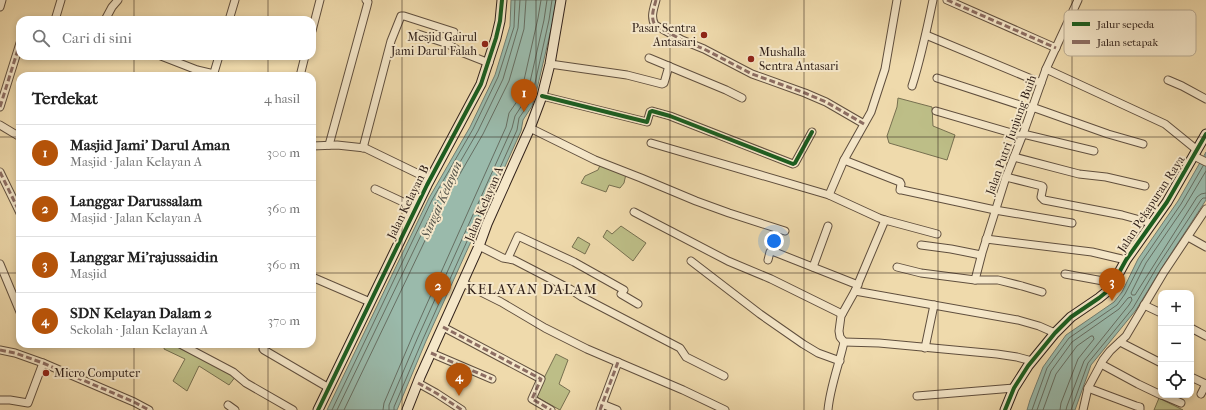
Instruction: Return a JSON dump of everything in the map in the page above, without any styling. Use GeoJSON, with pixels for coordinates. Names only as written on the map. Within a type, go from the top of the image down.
{"type":"FeatureCollection","features":[{"type":"Feature","properties":{"kind":"street"},"geometry":{"type":"LineString","coordinates":[[0,7],[2,0]]}},
{"type":"Feature","properties":{"kind":"street"},"geometry":{"type":"LineString","coordinates":[[56,16],[61,0]]}},
{"type":"Feature","properties":{"kind":"street"},"geometry":{"type":"LineString","coordinates":[[107,16],[118,0]]}},
{"type":"Feature","properties":{"kind":"street"},"geometry":{"type":"LineString","coordinates":[[230,16],[235,0]]}},
{"type":"Feature","properties":{"kind":"street"},"geometry":{"type":"LineString","coordinates":[[316,16],[320,0]]}},
{"type":"Feature","properties":{"kind":"street"},"geometry":{"type":"LineString","coordinates":[[329,145],[368,6],[368,2],[366,0]]}},
{"type":"Feature","properties":{"kind":"street","name":"Jalan Kelayan B"},"geometry":{"type":"LineString","coordinates":[[318,410],[429,180],[481,84],[496,38],[500,21],[502,0]]}},
{"type":"Feature","properties":{"kind":"street","name":"Jalan Kelayan A"},"geometry":{"type":"LineString","coordinates":[[407,410],[530,128],[542,96],[550,64],[561,0]]}},
{"type":"Feature","properties":{"kind":"street"},"geometry":{"type":"LineString","coordinates":[[656,0],[653,15],[655,25],[682,40],[704,49],[752,74],[806,93],[826,102],[864,124]]}},
{"type":"Feature","properties":{"kind":"street"},"geometry":{"type":"LineString","coordinates":[[829,195],[844,160],[871,112],[885,69],[897,0]]}},
{"type":"Feature","properties":{"kind":"street"},"geometry":{"type":"LineString","coordinates":[[912,86],[926,35],[933,0]]}},
{"type":"Feature","properties":{"kind":"street"},"geometry":{"type":"LineString","coordinates":[[947,0],[1056,48]]}},
{"type":"Feature","properties":{"kind":"street","name":"Jalan Putri Junjung Buih"},"geometry":{"type":"LineString","coordinates":[[1073,10],[1078,0]]}},
{"type":"Feature","properties":{"kind":"street"},"geometry":{"type":"LineString","coordinates":[[362,148],[391,41],[401,16],[454,32]]}},
{"type":"Feature","properties":{"kind":"street","name":"Jalan Putri Junjung Buih"},"geometry":{"type":"LineString","coordinates":[[975,280],[981,255],[1006,177],[1023,135],[1046,69],[1064,31]]}},
{"type":"Feature","properties":{"kind":"street"},"geometry":{"type":"LineString","coordinates":[[418,34],[448,44],[461,52],[489,63]]}},
{"type":"Feature","properties":{"kind":"street"},"geometry":{"type":"LineString","coordinates":[[926,35],[1041,83]]}},
{"type":"Feature","properties":{"kind":"street"},"geometry":{"type":"LineString","coordinates":[[0,107],[16,56]]}},
{"type":"Feature","properties":{"kind":"street"},"geometry":{"type":"LineString","coordinates":[[649,58],[742,98]]}},
{"type":"Feature","properties":{"kind":"street"},"geometry":{"type":"LineString","coordinates":[[172,60],[204,72]]}},
{"type":"Feature","properties":{"kind":"street"},"geometry":{"type":"LineString","coordinates":[[214,72],[218,60]]}},
{"type":"Feature","properties":{"kind":"street"},"geometry":{"type":"LineString","coordinates":[[301,72],[304,60]]}},
{"type":"Feature","properties":{"kind":"street"},"geometry":{"type":"LineString","coordinates":[[550,64],[627,74],[662,84],[664,84],[669,66]]}},
{"type":"Feature","properties":{"kind":"street"},"geometry":{"type":"LineString","coordinates":[[1046,69],[1165,124],[1182,137],[1199,157]]}},
{"type":"Feature","properties":{"kind":"street"},"geometry":{"type":"LineString","coordinates":[[937,78],[1143,144]]}},
{"type":"Feature","properties":{"kind":"street"},"geometry":{"type":"LineString","coordinates":[[1168,80],[1206,99]]}},
{"type":"Feature","properties":{"kind":"street"},"geometry":{"type":"LineString","coordinates":[[542,96],[647,122],[652,110],[793,164],[795,163],[812,132]]}},
{"type":"Feature","properties":{"kind":"street"},"geometry":{"type":"LineString","coordinates":[[936,111],[1023,135],[1094,151]]}},
{"type":"Feature","properties":{"kind":"street"},"geometry":{"type":"LineString","coordinates":[[0,125],[16,134]]}},
{"type":"Feature","properties":{"kind":"street"},"geometry":{"type":"LineString","coordinates":[[530,128],[595,160],[696,201],[785,231]]}},
{"type":"Feature","properties":{"kind":"street","name":"Jalan Pekapuran Raya"},"geometry":{"type":"LineString","coordinates":[[1005,410],[1014,388],[1032,361],[1055,333],[1071,317],[1105,294],[1114,283],[1126,260],[1199,157],[1206,134]]}},
{"type":"Feature","properties":{"kind":"street"},"geometry":{"type":"LineString","coordinates":[[651,143],[829,195],[879,218],[937,234]]}},
{"type":"Feature","properties":{"kind":"street"},"geometry":{"type":"LineString","coordinates":[[316,146],[346,146],[368,149],[429,180]]}},
{"type":"Feature","properties":{"kind":"street"},"geometry":{"type":"LineString","coordinates":[[1014,157],[1079,174],[1106,177],[1145,186]]}},
{"type":"Feature","properties":{"kind":"street"},"geometry":{"type":"LineString","coordinates":[[844,160],[900,182],[900,190],[995,210],[1072,223]]}},
{"type":"Feature","properties":{"kind":"street"},"geometry":{"type":"LineString","coordinates":[[0,172],[16,205]]}},
{"type":"Feature","properties":{"kind":"street"},"geometry":{"type":"LineString","coordinates":[[1006,177],[1042,186],[1041,197],[1044,200],[1122,215],[1152,223]]}},
{"type":"Feature","properties":{"kind":"street"},"geometry":{"type":"LineString","coordinates":[[375,189],[416,208]]}},
{"type":"Feature","properties":{"kind":"street"},"geometry":{"type":"LineString","coordinates":[[1083,410],[1088,388],[1107,354],[1126,336],[1164,272],[1206,209]]}},
{"type":"Feature","properties":{"kind":"street"},"geometry":{"type":"LineString","coordinates":[[634,212],[728,260],[842,314]]}},
{"type":"Feature","properties":{"kind":"street"},"geometry":{"type":"LineString","coordinates":[[885,220],[857,288],[842,314],[839,331],[840,337],[844,342],[879,343],[998,354],[1032,361]]}},
{"type":"Feature","properties":{"kind":"street"},"geometry":{"type":"LineString","coordinates":[[813,267],[828,226]]}},
{"type":"Feature","properties":{"kind":"street"},"geometry":{"type":"LineString","coordinates":[[508,258],[518,236],[589,270],[624,290],[621,294],[638,304]]}},
{"type":"Feature","properties":{"kind":"street"},"geometry":{"type":"LineString","coordinates":[[1188,237],[1206,247]]}},
{"type":"Feature","properties":{"kind":"street"},"geometry":{"type":"LineString","coordinates":[[986,239],[1092,252],[1126,260]]}},
{"type":"Feature","properties":{"kind":"street"},"geometry":{"type":"LineString","coordinates":[[921,245],[981,255]]}},
{"type":"Feature","properties":{"kind":"street"},"geometry":{"type":"LineString","coordinates":[[479,246],[503,258],[514,260],[570,289],[582,297],[680,348],[686,357],[724,376]]}},
{"type":"Feature","properties":{"kind":"street"},"geometry":{"type":"LineString","coordinates":[[768,260],[770,252],[772,251],[813,267],[857,288],[934,305],[1018,320],[1039,326],[1055,333]]}},
{"type":"Feature","properties":{"kind":"street"},"geometry":{"type":"LineString","coordinates":[[691,261],[760,314],[803,344],[818,353],[840,361]]}},
{"type":"Feature","properties":{"kind":"street"},"geometry":{"type":"LineString","coordinates":[[0,264],[16,302]]}},
{"type":"Feature","properties":{"kind":"street"},"geometry":{"type":"LineString","coordinates":[[897,267],[975,280],[998,280],[1042,292]]}},
{"type":"Feature","properties":{"kind":"street"},"geometry":{"type":"LineString","coordinates":[[1065,274],[1114,283]]}},
{"type":"Feature","properties":{"kind":"street"},"geometry":{"type":"LineString","coordinates":[[316,279],[370,302]]}},
{"type":"Feature","properties":{"kind":"street"},"geometry":{"type":"LineString","coordinates":[[462,282],[501,302],[545,328],[587,349],[683,390],[725,410]]}},
{"type":"Feature","properties":{"kind":"street"},"geometry":{"type":"LineString","coordinates":[[925,348],[934,305]]}},
{"type":"Feature","properties":{"kind":"street"},"geometry":{"type":"LineString","coordinates":[[1144,305],[1158,312]]}},
{"type":"Feature","properties":{"kind":"street"},"geometry":{"type":"LineString","coordinates":[[443,327],[541,379],[532,399],[551,410]]}},
{"type":"Feature","properties":{"kind":"street"},"geometry":{"type":"LineString","coordinates":[[1194,330],[1206,336]]}},
{"type":"Feature","properties":{"kind":"street"},"geometry":{"type":"LineString","coordinates":[[828,410],[844,342]]}},
{"type":"Feature","properties":{"kind":"street"},"geometry":{"type":"LineString","coordinates":[[1120,342],[1159,362]]}},
{"type":"Feature","properties":{"kind":"street"},"geometry":{"type":"LineString","coordinates":[[188,348],[233,372],[246,383],[293,410]]}},
{"type":"Feature","properties":{"kind":"street"},"geometry":{"type":"LineString","coordinates":[[264,348],[264,350],[329,388]]}},
{"type":"Feature","properties":{"kind":"street"},"geometry":{"type":"LineString","coordinates":[[0,350],[15,353],[43,363],[134,402],[148,410]]}},
{"type":"Feature","properties":{"kind":"street"},"geometry":{"type":"LineString","coordinates":[[431,353],[492,378]]}},
{"type":"Feature","properties":{"kind":"street"},"geometry":{"type":"LineString","coordinates":[[617,410],[601,407],[618,362]]}},
{"type":"Feature","properties":{"kind":"street"},"geometry":{"type":"LineString","coordinates":[[0,400],[10,400],[27,406],[43,363]]}},
{"type":"Feature","properties":{"kind":"street"},"geometry":{"type":"LineString","coordinates":[[1101,364],[1158,393]]}},
{"type":"Feature","properties":{"kind":"street"},"geometry":{"type":"LineString","coordinates":[[1194,378],[1206,384],[1201,394]]}},
{"type":"Feature","properties":{"kind":"street"},"geometry":{"type":"LineString","coordinates":[[418,383],[462,410]]}},
{"type":"Feature","properties":{"kind":"street"},"geometry":{"type":"LineString","coordinates":[[917,396],[1014,388]]}},
{"type":"Feature","properties":{"kind":"street"},"geometry":{"type":"LineString","coordinates":[[1088,388],[1139,407],[1140,410]]}},
{"type":"Feature","properties":{"kind":"street"},"geometry":{"type":"LineString","coordinates":[[1169,398],[1181,403]]}},
{"type":"Feature","properties":{"kind":"street"},"geometry":{"type":"LineString","coordinates":[[228,405],[235,410]]}},
{"type":"Feature","properties":{"kind":"green space"},"geometry":{"type":"Polygon","coordinates":[[[898,98],[932,107],[933,126],[955,135],[947,160],[889,143],[887,136],[897,107],[898,98]]]}},
{"type":"Feature","properties":{"kind":"green space"},"geometry":{"type":"Polygon","coordinates":[[[601,163],[626,174],[624,183],[620,188],[609,185],[606,192],[581,183],[585,176],[598,170],[601,163]]]}},
{"type":"Feature","properties":{"kind":"green space"},"geometry":{"type":"Polygon","coordinates":[[[621,226],[646,243],[633,261],[603,237],[607,230],[612,234],[621,226]]]}},
{"type":"Feature","properties":{"kind":"green space"},"geometry":{"type":"Polygon","coordinates":[[[578,237],[590,244],[585,254],[572,247],[578,237]]]}},
{"type":"Feature","properties":{"kind":"green space"},"geometry":{"type":"Polygon","coordinates":[[[182,348],[236,376],[229,385],[199,366],[187,391],[173,381],[185,359],[164,349],[182,348]]]}},
{"type":"Feature","properties":{"kind":"green space"},"geometry":{"type":"Polygon","coordinates":[[[556,354],[568,360],[559,384],[570,391],[560,410],[535,396],[556,354]]]}},
{"type":"Feature","properties":{"kind":"green space"},"geometry":{"type":"Polygon","coordinates":[[[1159,398],[1183,410],[1154,410],[1159,398]]]}},
{"type":"Feature","properties":{"kind":"water","name":"Sungai Kelayan"},"geometry":{"type":"Polygon","coordinates":[[[511,0],[556,0],[553,21],[536,93],[532,106],[523,120],[521,131],[426,341],[397,410],[327,410],[429,198],[470,127],[495,75],[510,26],[511,0]]]}},
{"type":"Feature","properties":{"kind":"water"},"geometry":{"type":"Polygon","coordinates":[[[1206,152],[1206,200],[1136,310],[1091,365],[1075,410],[1027,410],[1043,367],[1066,335],[1114,302],[1122,292],[1138,259],[1178,201],[1206,152]]]}},
{"type":"Feature","properties":{"kind":"marked path"},"geometry":{"type":"LineString","coordinates":[[656,0],[653,9],[655,25],[682,40],[704,49],[752,74],[826,102],[864,124]]}},
{"type":"Feature","properties":{"kind":"marked path"},"geometry":{"type":"LineString","coordinates":[[947,0],[1056,48]]}},
{"type":"Feature","properties":{"kind":"marked path"},"geometry":{"type":"LineString","coordinates":[[0,107],[16,56]]}},
{"type":"Feature","properties":{"kind":"marked path"},"geometry":{"type":"LineString","coordinates":[[0,172],[16,205]]}},
{"type":"Feature","properties":{"kind":"marked path"},"geometry":{"type":"LineString","coordinates":[[443,327],[541,379],[532,399],[551,410]]}},
{"type":"Feature","properties":{"kind":"marked path"},"geometry":{"type":"LineString","coordinates":[[0,350],[15,353],[43,363],[134,402],[149,410]]}},
{"type":"Feature","properties":{"kind":"marked path"},"geometry":{"type":"LineString","coordinates":[[431,353],[492,379]]}},
{"type":"Feature","properties":{"kind":"marked path"},"geometry":{"type":"LineString","coordinates":[[600,410],[618,362]]}},
{"type":"Feature","properties":{"kind":"marked path"},"geometry":{"type":"LineString","coordinates":[[418,383],[462,410]]}},
{"type":"Feature","properties":{"kind":"cycle path"},"geometry":{"type":"LineString","coordinates":[[318,410],[427,185],[481,84],[496,38],[500,21],[502,0]]}},
{"type":"Feature","properties":{"kind":"cycle path"},"geometry":{"type":"LineString","coordinates":[[542,96],[647,122],[650,112],[652,111],[670,116],[793,164],[795,163],[812,132]]}},
{"type":"Feature","properties":{"kind":"cycle path"},"geometry":{"type":"LineString","coordinates":[[1005,410],[1014,388],[1028,366],[1055,333],[1071,317],[1110,289],[1126,260],[1167,202],[1206,134]]}},
{"type":"Feature","properties":{"kind":"place","name":"Pasar Sentra Antasari"},"geometry":{"type":"Point","coordinates":[704,35]}},
{"type":"Feature","properties":{"kind":"place","name":"Mesjid Gairul Jami Darul Falah"},"geometry":{"type":"Point","coordinates":[485,44]}},
{"type":"Feature","properties":{"kind":"place","name":"Mushalla Sentra Antasari"},"geometry":{"type":"Point","coordinates":[751,59]}},
{"type":"Feature","properties":{"kind":"place","name":"Masjid Jami' Darul Aman"},"geometry":{"type":"Point","coordinates":[524,112]}},
{"type":"Feature","properties":{"kind":"place","name":"Langgar Mi'rajussaidin"},"geometry":{"type":"Point","coordinates":[1112,301]}},
{"type":"Feature","properties":{"kind":"place","name":"Langgar Darussalam"},"geometry":{"type":"Point","coordinates":[438,305]}},
{"type":"Feature","properties":{"kind":"place","name":"Micro Computer"},"geometry":{"type":"Point","coordinates":[46,373]}},
{"type":"Feature","properties":{"kind":"place","name":"SDN Kelayan Dalam 2"},"geometry":{"type":"Point","coordinates":[459,396]}},
{"type":"Feature","properties":{"kind":"district","name":"KELAYAN DALAM"},"geometry":{"type":"Point","coordinates":[532,289]}}]}
